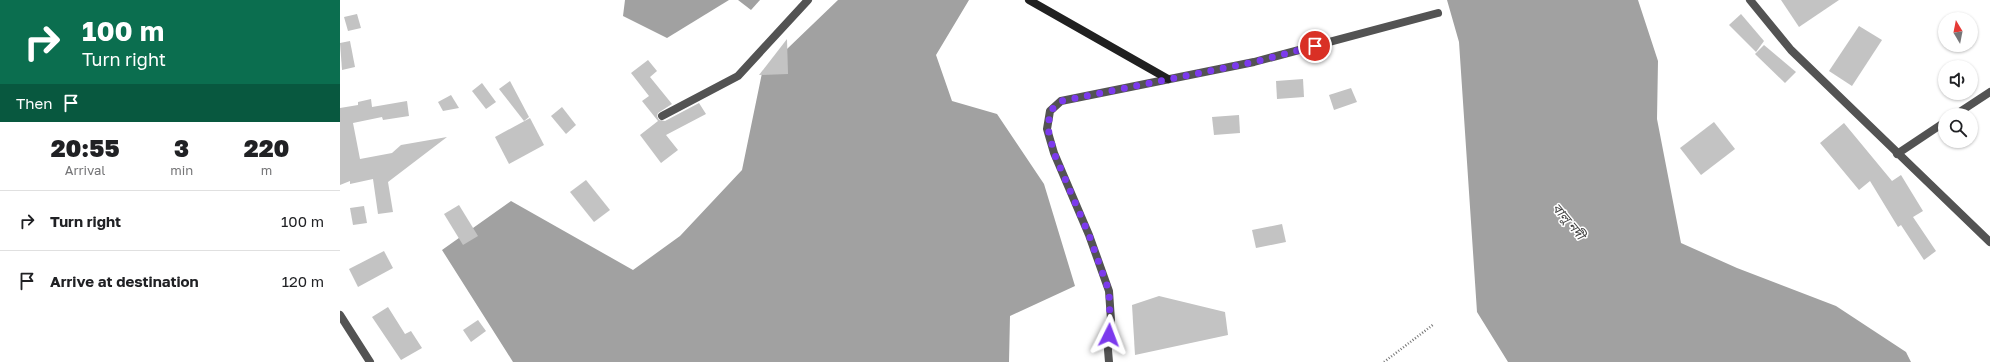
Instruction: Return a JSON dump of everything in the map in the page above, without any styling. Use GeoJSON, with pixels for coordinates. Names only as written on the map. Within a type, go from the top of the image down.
{"type":"FeatureCollection","features":[{"type":"Feature","properties":{"kind":"street"},"geometry":{"type":"LineString","coordinates":[[662,116],[738,76],[808,0]]}},
{"type":"Feature","properties":{"kind":"street"},"geometry":{"type":"LineString","coordinates":[[1029,0],[1168,79]]}},
{"type":"Feature","properties":{"kind":"street"},"geometry":{"type":"LineString","coordinates":[[1750,0],[1791,50],[1897,154],[1990,242]]}},
{"type":"Feature","properties":{"kind":"street"},"geometry":{"type":"LineString","coordinates":[[1109,362],[1109,291],[1089,235],[1054,153],[1048,129],[1050,111],[1061,101],[1254,62],[1438,14]]}},
{"type":"Feature","properties":{"kind":"street"},"geometry":{"type":"LineString","coordinates":[[1966,108],[1990,92]]}},
{"type":"Feature","properties":{"kind":"street"},"geometry":{"type":"LineString","coordinates":[[1897,154],[1938,127]]}},
{"type":"Feature","properties":{"kind":"street"},"geometry":{"type":"LineString","coordinates":[[340,315],[370,362]]}},
{"type":"Feature","properties":{"kind":"path"},"geometry":{"type":"LineString","coordinates":[[1384,362],[1434,324]]}},
{"type":"Feature","properties":{"kind":"water"},"geometry":{"type":"Polygon","coordinates":[[[625,0],[729,0],[667,38],[623,16],[625,0]]]}},
{"type":"Feature","properties":{"kind":"water"},"geometry":{"type":"Polygon","coordinates":[[[738,0],[760,0],[751,10],[738,0]]]}},
{"type":"Feature","properties":{"kind":"water"},"geometry":{"type":"Polygon","coordinates":[[[838,0],[969,0],[936,55],[952,101],[997,114],[1044,184],[1075,286],[1010,316],[1009,362],[513,362],[442,250],[511,201],[633,270],[680,236],[742,170],[762,73],[838,0]]]}},
{"type":"Feature","properties":{"kind":"water","name":"বালু নদী"},"geometry":{"type":"Polygon","coordinates":[[[1447,0],[1638,0],[1658,61],[1657,119],[1681,243],[1737,268],[1836,306],[1906,352],[1911,362],[1508,362],[1477,312],[1459,42],[1447,0]]]}},
{"type":"Feature","properties":{"kind":"building"},"geometry":{"type":"Polygon","coordinates":[[[1781,0],[1839,0],[1799,27],[1781,0]]]}},
{"type":"Feature","properties":{"kind":"building"},"geometry":{"type":"Polygon","coordinates":[[[357,14],[361,28],[348,31],[344,17],[357,14]]]}},
{"type":"Feature","properties":{"kind":"building"},"geometry":{"type":"Polygon","coordinates":[[[1741,14],[1764,41],[1756,52],[1729,25],[1741,14]]]}},
{"type":"Feature","properties":{"kind":"building"},"geometry":{"type":"Polygon","coordinates":[[[1859,26],[1882,40],[1852,86],[1829,71],[1859,26]]]}},
{"type":"Feature","properties":{"kind":"building"},"geometry":{"type":"Polygon","coordinates":[[[787,39],[788,74],[759,75],[787,39]]]}},
{"type":"Feature","properties":{"kind":"building"},"geometry":{"type":"Polygon","coordinates":[[[350,41],[355,67],[342,70],[340,43],[350,41]]]}},
{"type":"Feature","properties":{"kind":"building"},"geometry":{"type":"Polygon","coordinates":[[[1764,45],[1796,72],[1785,83],[1755,54],[1764,45]]]}},
{"type":"Feature","properties":{"kind":"building"},"geometry":{"type":"Polygon","coordinates":[[[648,60],[657,71],[650,77],[672,104],[658,113],[657,116],[659,120],[665,121],[699,103],[706,114],[666,135],[678,150],[661,163],[640,135],[658,121],[642,101],[649,96],[631,73],[648,60]]]}},
{"type":"Feature","properties":{"kind":"building"},"geometry":{"type":"Polygon","coordinates":[[[1303,79],[1304,97],[1277,99],[1276,81],[1303,79]]]}},
{"type":"Feature","properties":{"kind":"building"},"geometry":{"type":"Polygon","coordinates":[[[510,81],[529,117],[524,121],[499,89],[510,81]]]}},
{"type":"Feature","properties":{"kind":"building"},"geometry":{"type":"Polygon","coordinates":[[[482,83],[496,102],[486,109],[472,91],[482,83]]]}},
{"type":"Feature","properties":{"kind":"building"},"geometry":{"type":"Polygon","coordinates":[[[1351,88],[1357,102],[1334,110],[1329,95],[1351,88]]]}},
{"type":"Feature","properties":{"kind":"building"},"geometry":{"type":"Polygon","coordinates":[[[451,95],[459,108],[443,111],[438,102],[451,95]]]}},
{"type":"Feature","properties":{"kind":"building"},"geometry":{"type":"Polygon","coordinates":[[[371,99],[372,107],[407,101],[409,116],[383,120],[382,117],[353,123],[360,159],[392,153],[401,145],[447,137],[388,182],[393,212],[378,214],[373,179],[350,184],[350,181],[340,185],[340,108],[358,105],[358,102],[371,99]]]}},
{"type":"Feature","properties":{"kind":"building"},"geometry":{"type":"Polygon","coordinates":[[[562,107],[576,125],[566,134],[551,116],[562,107]]]}},
{"type":"Feature","properties":{"kind":"building"},"geometry":{"type":"Polygon","coordinates":[[[1239,115],[1240,133],[1214,135],[1212,117],[1239,115]]]}},
{"type":"Feature","properties":{"kind":"building"},"geometry":{"type":"Polygon","coordinates":[[[530,118],[544,145],[509,164],[495,137],[530,118]]]}},
{"type":"Feature","properties":{"kind":"building"},"geometry":{"type":"Polygon","coordinates":[[[1714,122],[1735,149],[1701,175],[1680,148],[1714,122]]]}},
{"type":"Feature","properties":{"kind":"building"},"geometry":{"type":"Polygon","coordinates":[[[1844,123],[1892,181],[1901,175],[1923,211],[1913,217],[1936,251],[1924,260],[1901,225],[1898,227],[1870,181],[1859,190],[1820,143],[1844,123]]]}},
{"type":"Feature","properties":{"kind":"building"},"geometry":{"type":"Polygon","coordinates":[[[586,180],[610,210],[594,222],[570,192],[586,180]]]}},
{"type":"Feature","properties":{"kind":"building"},"geometry":{"type":"Polygon","coordinates":[[[459,205],[478,236],[463,245],[444,214],[459,205]]]}},
{"type":"Feature","properties":{"kind":"building"},"geometry":{"type":"Polygon","coordinates":[[[364,206],[367,223],[353,225],[350,208],[364,206]]]}},
{"type":"Feature","properties":{"kind":"building"},"geometry":{"type":"Polygon","coordinates":[[[1282,224],[1286,242],[1256,248],[1252,230],[1282,224]]]}},
{"type":"Feature","properties":{"kind":"building"},"geometry":{"type":"Polygon","coordinates":[[[384,251],[393,268],[358,287],[349,269],[384,251]]]}},
{"type":"Feature","properties":{"kind":"building"},"geometry":{"type":"Polygon","coordinates":[[[1159,296],[1225,312],[1228,335],[1135,355],[1132,305],[1159,296]]]}},
{"type":"Feature","properties":{"kind":"building"},"geometry":{"type":"Polygon","coordinates":[[[388,307],[405,334],[411,331],[422,348],[401,360],[372,317],[388,307]]]}},
{"type":"Feature","properties":{"kind":"building"},"geometry":{"type":"Polygon","coordinates":[[[478,320],[486,331],[471,342],[463,330],[478,320]]]}},
{"type":"Feature","properties":{"kind":"route"},"geometry":{"type":"LineString","coordinates":[[1109,335],[1109,291],[1089,235],[1054,153],[1048,129],[1050,111],[1061,101],[1254,62],[1315,46]]}}]}
